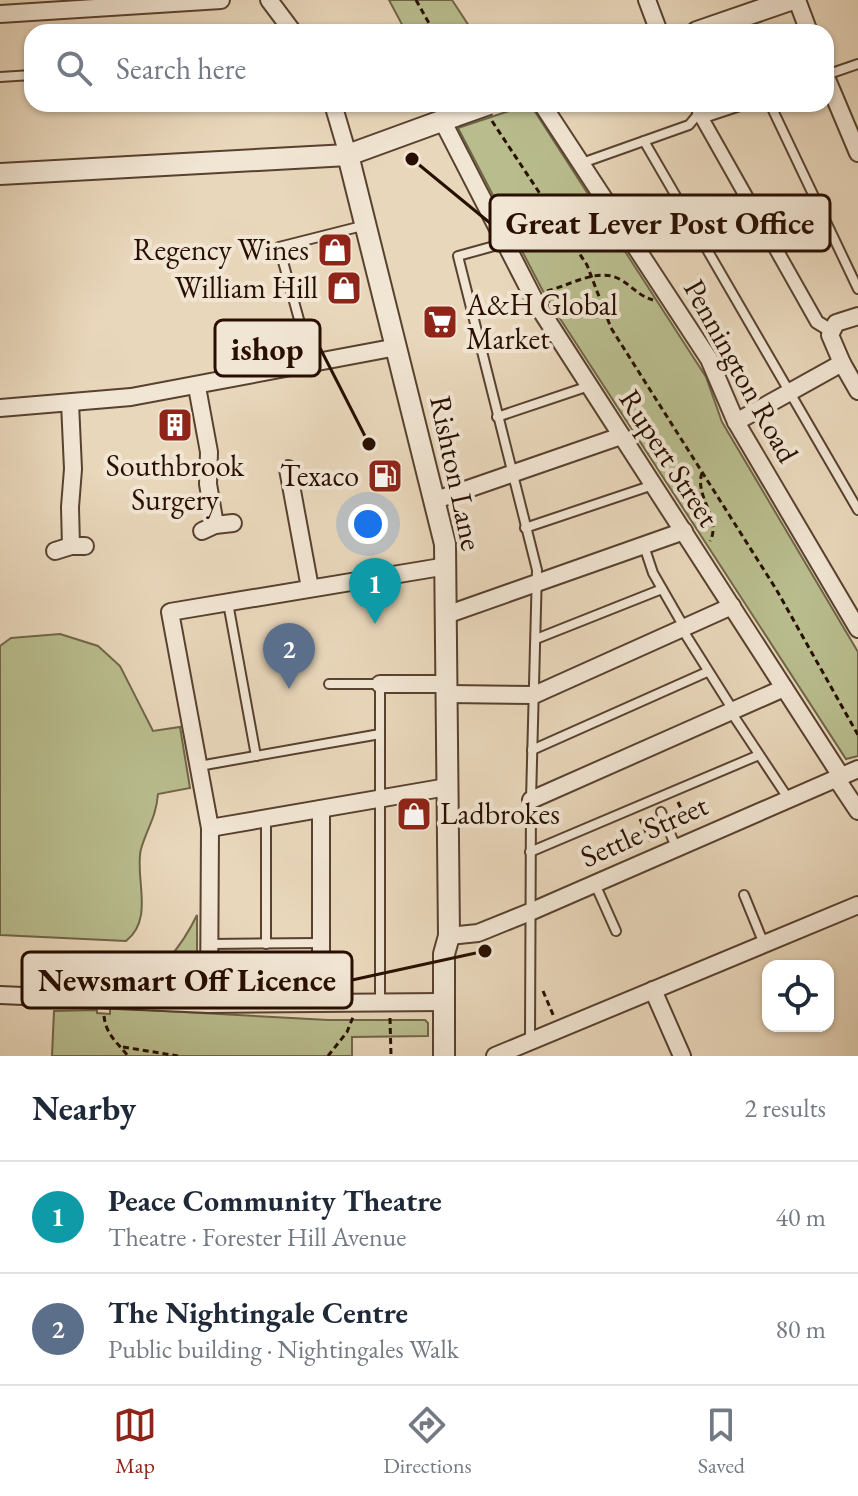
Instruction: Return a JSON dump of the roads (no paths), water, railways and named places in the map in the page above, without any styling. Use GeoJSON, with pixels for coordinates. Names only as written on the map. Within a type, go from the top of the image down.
{"type":"FeatureCollection","features":[{"type":"Feature","properties":{"kind":"street"},"geometry":{"type":"LineString","coordinates":[[0,14],[221,0]]}},
{"type":"Feature","properties":{"kind":"street"},"geometry":{"type":"LineString","coordinates":[[269,0],[287,24]]}},
{"type":"Feature","properties":{"kind":"street"},"geometry":{"type":"LineString","coordinates":[[647,0],[656,24]]}},
{"type":"Feature","properties":{"kind":"street"},"geometry":{"type":"LineString","coordinates":[[720,24],[790,0]]}},
{"type":"Feature","properties":{"kind":"street"},"geometry":{"type":"LineString","coordinates":[[797,0],[806,24]]}},
{"type":"Feature","properties":{"kind":"street"},"geometry":{"type":"LineString","coordinates":[[834,95],[858,153]]}},
{"type":"Feature","properties":{"kind":"street","name":"Rishton Lane"},"geometry":{"type":"LineString","coordinates":[[335,112],[436,500],[447,566],[449,936],[444,954],[444,1056]]}},
{"type":"Feature","properties":{"kind":"street"},"geometry":{"type":"LineString","coordinates":[[0,174],[348,155],[448,118],[479,112]]}},
{"type":"Feature","properties":{"kind":"street","name":"Pennington Road"},"geometry":{"type":"LineString","coordinates":[[547,112],[709,359],[736,422],[858,629]]}},
{"type":"Feature","properties":{"kind":"street"},"geometry":{"type":"LineString","coordinates":[[698,112],[817,322],[830,330]]}},
{"type":"Feature","properties":{"kind":"street","name":"Rupert Street"},"geometry":{"type":"LineString","coordinates":[[448,118],[531,295],[784,688],[846,773],[858,811]]}},
{"type":"Feature","properties":{"kind":"street"},"geometry":{"type":"LineString","coordinates":[[856,382],[842,363],[831,340],[830,330],[836,323],[858,316]]}},
{"type":"Feature","properties":{"kind":"street"},"geometry":{"type":"LineString","coordinates":[[0,408],[131,397],[197,387],[397,347]]}},
{"type":"Feature","properties":{"kind":"street"},"geometry":{"type":"LineString","coordinates":[[736,422],[842,363]]}},
{"type":"Feature","properties":{"kind":"street"},"geometry":{"type":"LineString","coordinates":[[197,387],[209,452],[208,528],[233,523]]}},
{"type":"Feature","properties":{"kind":"street"},"geometry":{"type":"LineString","coordinates":[[70,403],[73,469],[71,548]]}},
{"type":"Feature","properties":{"kind":"street"},"geometry":{"type":"LineString","coordinates":[[436,500],[621,436]]}},
{"type":"Feature","properties":{"kind":"street"},"geometry":{"type":"LineString","coordinates":[[288,469],[310,588]]}},
{"type":"Feature","properties":{"kind":"street"},"geometry":{"type":"LineString","coordinates":[[446,615],[684,531]]}},
{"type":"Feature","properties":{"kind":"street"},"geometry":{"type":"LineString","coordinates":[[209,1004],[210,828],[170,612],[447,566]]}},
{"type":"Feature","properties":{"kind":"street"},"geometry":{"type":"LineString","coordinates":[[380,684],[534,695],[732,606]]}},
{"type":"Feature","properties":{"kind":"street"},"geometry":{"type":"LineString","coordinates":[[531,800],[784,688]]}},
{"type":"Feature","properties":{"kind":"street","name":"Settle Street"},"geometry":{"type":"LineString","coordinates":[[449,936],[478,933],[530,912],[846,773]]}},
{"type":"Feature","properties":{"kind":"street"},"geometry":{"type":"LineString","coordinates":[[210,828],[447,787]]}},
{"type":"Feature","properties":{"kind":"street"},"geometry":{"type":"LineString","coordinates":[[321,809],[321,1003]]}},
{"type":"Feature","properties":{"kind":"street"},"geometry":{"type":"LineString","coordinates":[[495,1056],[858,905]]}},
{"type":"Feature","properties":{"kind":"street"},"geometry":{"type":"LineString","coordinates":[[653,990],[682,1056]]}},
{"type":"Feature","properties":{"kind":"street"},"geometry":{"type":"LineString","coordinates":[[0,995],[209,1004],[443,1002]]}},
{"type":"Feature","properties":{"kind":"lane"},"geometry":{"type":"LineString","coordinates":[[834,73],[858,64]]}},
{"type":"Feature","properties":{"kind":"lane"},"geometry":{"type":"LineString","coordinates":[[0,77],[24,76]]}},
{"type":"Feature","properties":{"kind":"lane"},"geometry":{"type":"LineString","coordinates":[[582,163],[689,125],[695,112]]}},
{"type":"Feature","properties":{"kind":"lane"},"geometry":{"type":"LineString","coordinates":[[702,112],[710,116],[722,112]]}},
{"type":"Feature","properties":{"kind":"lane"},"geometry":{"type":"LineString","coordinates":[[774,112],[858,289]]}},
{"type":"Feature","properties":{"kind":"lane"},"geometry":{"type":"LineString","coordinates":[[644,141],[858,510]]}},
{"type":"Feature","properties":{"kind":"lane"},"geometry":{"type":"LineString","coordinates":[[311,364],[279,247],[367,225]]}},
{"type":"Feature","properties":{"kind":"lane"},"geometry":{"type":"LineString","coordinates":[[505,243],[458,256],[537,570],[530,852],[530,1041]]}},
{"type":"Feature","properties":{"kind":"lane"},"geometry":{"type":"LineString","coordinates":[[497,417],[590,385]]}},
{"type":"Feature","properties":{"kind":"lane"},"geometry":{"type":"LineString","coordinates":[[525,528],[654,484]]}},
{"type":"Feature","properties":{"kind":"lane"},"geometry":{"type":"LineString","coordinates":[[644,546],[662,589],[707,672],[788,798]]}},
{"type":"Feature","properties":{"kind":"lane"},"geometry":{"type":"LineString","coordinates":[[536,639],[662,589]]}},
{"type":"Feature","properties":{"kind":"lane"},"geometry":{"type":"LineString","coordinates":[[227,602],[256,756]]}},
{"type":"Feature","properties":{"kind":"lane"},"geometry":{"type":"LineString","coordinates":[[532,750],[707,672]]}},
{"type":"Feature","properties":{"kind":"lane"},"geometry":{"type":"LineString","coordinates":[[329,684],[380,684],[385,1003]]}},
{"type":"Feature","properties":{"kind":"lane"},"geometry":{"type":"LineString","coordinates":[[198,766],[380,734]]}},
{"type":"Feature","properties":{"kind":"lane"},"geometry":{"type":"LineString","coordinates":[[530,852],[759,755]]}},
{"type":"Feature","properties":{"kind":"lane"},"geometry":{"type":"LineString","coordinates":[[661,812],[676,847]]}},
{"type":"Feature","properties":{"kind":"lane"},"geometry":{"type":"LineString","coordinates":[[266,818],[266,944]]}},
{"type":"Feature","properties":{"kind":"lane"},"geometry":{"type":"LineString","coordinates":[[595,883],[616,931]]}},
{"type":"Feature","properties":{"kind":"lane"},"geometry":{"type":"LineString","coordinates":[[744,895],[764,944]]}},
{"type":"Feature","properties":{"kind":"lane"},"geometry":{"type":"LineString","coordinates":[[209,944],[321,943]]}},
{"type":"Feature","properties":{"kind":"place","name":"Great Lever Post Office"},"geometry":{"type":"Point","coordinates":[412,159]}},
{"type":"Feature","properties":{"kind":"place","name":"Regency Wines"},"geometry":{"type":"Point","coordinates":[335,250]}},
{"type":"Feature","properties":{"kind":"place","name":"William Hill"},"geometry":{"type":"Point","coordinates":[344,288]}},
{"type":"Feature","properties":{"kind":"place","name":"A&H Global Market"},"geometry":{"type":"Point","coordinates":[440,322]}},
{"type":"Feature","properties":{"kind":"place","name":"Southbrook Surgery"},"geometry":{"type":"Point","coordinates":[175,425]}},
{"type":"Feature","properties":{"kind":"place","name":"ishop"},"geometry":{"type":"Point","coordinates":[369,444]}},
{"type":"Feature","properties":{"kind":"place","name":"Texaco"},"geometry":{"type":"Point","coordinates":[385,476]}},
{"type":"Feature","properties":{"kind":"place","name":"Peace Community Theatre"},"geometry":{"type":"Point","coordinates":[375,624]}},
{"type":"Feature","properties":{"kind":"place","name":"The Nightingale Centre"},"geometry":{"type":"Point","coordinates":[289,689]}},
{"type":"Feature","properties":{"kind":"place","name":"Ladbrokes"},"geometry":{"type":"Point","coordinates":[414,814]}},
{"type":"Feature","properties":{"kind":"place","name":"Newsmart Off Licence"},"geometry":{"type":"Point","coordinates":[485,951]}}]}
